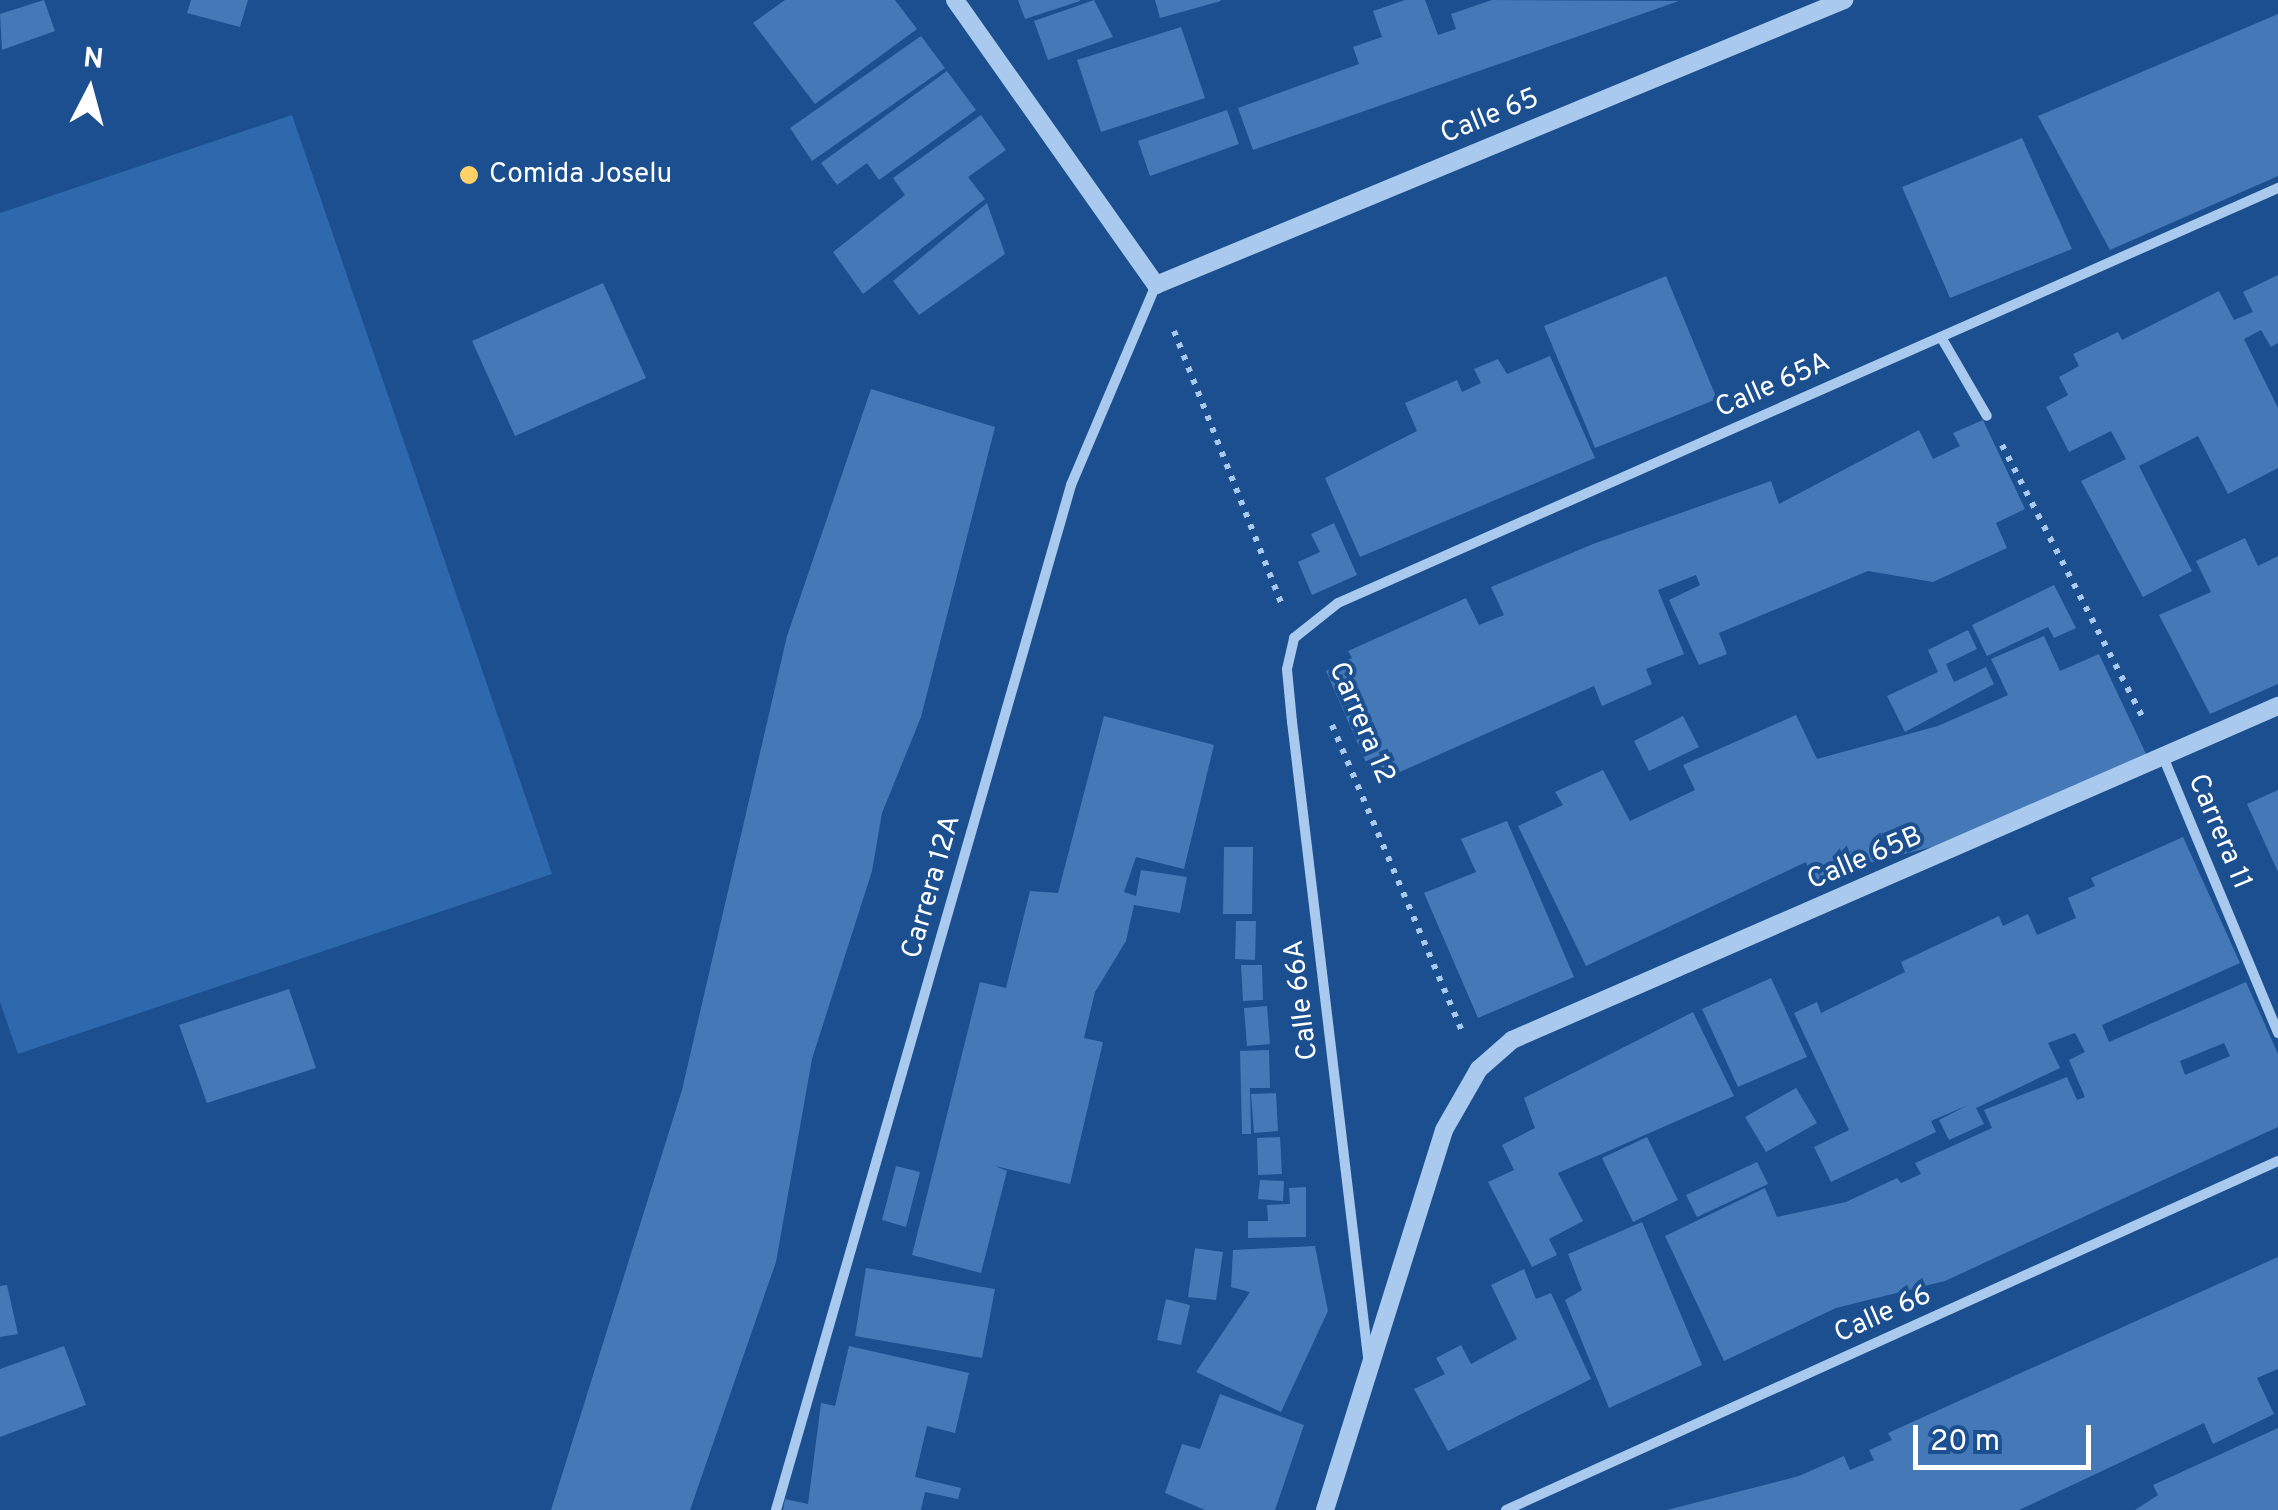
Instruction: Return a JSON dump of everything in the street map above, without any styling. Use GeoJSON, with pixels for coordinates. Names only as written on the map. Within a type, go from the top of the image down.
{"type":"FeatureCollection","features":[{"type":"Feature","properties":{"kind":"street"},"geometry":{"type":"LineString","coordinates":[[954,0],[1156,285]]}},
{"type":"Feature","properties":{"kind":"street","name":"Calle 65"},"geometry":{"type":"LineString","coordinates":[[1156,285],[1844,0]]}},
{"type":"Feature","properties":{"kind":"street","name":"Calle 65A"},"geometry":{"type":"LineString","coordinates":[[1294,638],[1338,603],[2278,188]]}},
{"type":"Feature","properties":{"kind":"street","name":"Carrera 12A"},"geometry":{"type":"LineString","coordinates":[[776,1510],[1071,485],[1156,285]]}},
{"type":"Feature","properties":{"kind":"street"},"geometry":{"type":"LineString","coordinates":[[1941,337],[1988,416]]}},
{"type":"Feature","properties":{"kind":"street","name":"Calle 66A"},"geometry":{"type":"LineString","coordinates":[[1294,638],[1287,669],[1292,722],[1368,1357]]}},
{"type":"Feature","properties":{"kind":"street","name":"Calle 65B"},"geometry":{"type":"LineString","coordinates":[[1479,1069],[1553,1017],[2164,759],[2278,706]]}},
{"type":"Feature","properties":{"kind":"street","name":"Carrera 11"},"geometry":{"type":"LineString","coordinates":[[2164,759],[2278,1033]]}},
{"type":"Feature","properties":{"kind":"street"},"geometry":{"type":"LineString","coordinates":[[1325,1510],[1368,1357],[1444,1130],[1479,1069]]}},
{"type":"Feature","properties":{"kind":"street","name":"Calle 66"},"geometry":{"type":"LineString","coordinates":[[1506,1510],[2278,1161]]}},
{"type":"Feature","properties":{"kind":"path","name":"Carrera 12"},"geometry":{"type":"LineString","coordinates":[[1156,285],[1294,638]]}},
{"type":"Feature","properties":{"kind":"path"},"geometry":{"type":"LineString","coordinates":[[1988,416],[2164,759]]}},
{"type":"Feature","properties":{"kind":"path","name":"Carrera 12"},"geometry":{"type":"LineString","coordinates":[[1325,710],[1479,1069]]}},
{"type":"Feature","properties":{"kind":"shaded area"},"geometry":{"type":"Polygon","coordinates":[[[292,115],[552,874],[18,1054],[0,1002],[0,213],[292,115]]]}},
{"type":"Feature","properties":{"kind":"building"},"geometry":{"type":"Polygon","coordinates":[[[44,0],[55,31],[2,50],[0,14],[44,0]]]}},
{"type":"Feature","properties":{"kind":"building"},"geometry":{"type":"Polygon","coordinates":[[[191,0],[248,0],[240,27],[187,13],[191,0]]]}},
{"type":"Feature","properties":{"kind":"building"},"geometry":{"type":"Polygon","coordinates":[[[785,0],[895,0],[917,29],[815,104],[753,23],[785,0]]]}},
{"type":"Feature","properties":{"kind":"building"},"geometry":{"type":"Polygon","coordinates":[[[1018,0],[1080,0],[1080,1],[1025,19],[1018,0]]]}},
{"type":"Feature","properties":{"kind":"building"},"geometry":{"type":"Polygon","coordinates":[[[1094,0],[1113,37],[1048,60],[1034,21],[1094,0]]]}},
{"type":"Feature","properties":{"kind":"building"},"geometry":{"type":"Polygon","coordinates":[[[1155,0],[1220,0],[1221,1],[1160,18],[1155,0]]]}},
{"type":"Feature","properties":{"kind":"building"},"geometry":{"type":"Polygon","coordinates":[[[1405,0],[1425,0],[1438,35],[1456,29],[1451,14],[1492,0],[1679,1],[1253,150],[1238,108],[1359,64],[1353,47],[1382,37],[1373,11],[1405,0]]]}},
{"type":"Feature","properties":{"kind":"building"},"geometry":{"type":"Polygon","coordinates":[[[2278,14],[2278,176],[2110,250],[2038,116],[2278,14]]]}},
{"type":"Feature","properties":{"kind":"building"},"geometry":{"type":"Polygon","coordinates":[[[1181,27],[1205,98],[1101,132],[1077,60],[1181,27]]]}},
{"type":"Feature","properties":{"kind":"building"},"geometry":{"type":"Polygon","coordinates":[[[921,36],[945,68],[812,161],[790,128],[921,36]]]}},
{"type":"Feature","properties":{"kind":"building"},"geometry":{"type":"Polygon","coordinates":[[[947,71],[976,110],[879,180],[867,163],[837,185],[821,163],[947,71]]]}},
{"type":"Feature","properties":{"kind":"building"},"geometry":{"type":"Polygon","coordinates":[[[1227,110],[1239,144],[1150,176],[1138,141],[1227,110]]]}},
{"type":"Feature","properties":{"kind":"building"},"geometry":{"type":"Polygon","coordinates":[[[981,115],[1006,150],[968,177],[985,199],[863,294],[833,252],[905,195],[893,178],[981,115]]]}},
{"type":"Feature","properties":{"kind":"building"},"geometry":{"type":"Polygon","coordinates":[[[2022,138],[2072,249],[1950,298],[1902,187],[2022,138]]]}},
{"type":"Feature","properties":{"kind":"building"},"geometry":{"type":"Polygon","coordinates":[[[987,203],[1005,254],[919,315],[893,281],[987,203]]]}},
{"type":"Feature","properties":{"kind":"building"},"geometry":{"type":"Polygon","coordinates":[[[2278,275],[2278,343],[2271,347],[2261,330],[2244,339],[2278,408],[2278,468],[2228,494],[2198,436],[2139,466],[2192,571],[2143,597],[2081,481],[2126,459],[2111,431],[2069,452],[2046,407],[2068,395],[2059,377],[2079,366],[2073,354],[2118,332],[2122,340],[2219,291],[2234,320],[2253,312],[2243,292],[2278,275]]]}},
{"type":"Feature","properties":{"kind":"building"},"geometry":{"type":"Polygon","coordinates":[[[1666,276],[1717,399],[1595,448],[1544,326],[1666,276]]]}},
{"type":"Feature","properties":{"kind":"building"},"geometry":{"type":"Polygon","coordinates":[[[603,283],[646,378],[515,436],[472,341],[603,283]]]}},
{"type":"Feature","properties":{"kind":"building"},"geometry":{"type":"Polygon","coordinates":[[[1550,356],[1595,458],[1360,557],[1325,478],[1417,431],[1405,403],[1457,380],[1462,392],[1481,383],[1474,369],[1498,359],[1507,374],[1550,356]]]}},
{"type":"Feature","properties":{"kind":"building"},"geometry":{"type":"Polygon","coordinates":[[[871,389],[995,427],[921,717],[882,813],[872,871],[812,1059],[776,1262],[690,1510],[551,1510],[682,1090],[787,636],[871,389]]]}},
{"type":"Feature","properties":{"kind":"building"},"geometry":{"type":"Polygon","coordinates":[[[1983,420],[2025,509],[1996,523],[2007,548],[1933,582],[1868,571],[1719,633],[1727,654],[1699,665],[1669,600],[1700,585],[1696,575],[1658,590],[1684,654],[1646,669],[1652,684],[1602,706],[1594,686],[1375,783],[1326,671],[1352,658],[1348,651],[1466,598],[1479,625],[1504,615],[1491,587],[1593,544],[1771,481],[1779,504],[1919,430],[1933,459],[1960,446],[1953,433],[1983,420]]]}},
{"type":"Feature","properties":{"kind":"building"},"geometry":{"type":"Polygon","coordinates":[[[1334,523],[1357,575],[1312,595],[1298,562],[1320,552],[1311,534],[1334,523]]]}},
{"type":"Feature","properties":{"kind":"building"},"geometry":{"type":"Polygon","coordinates":[[[2245,538],[2258,566],[2278,556],[2278,684],[2210,714],[2159,615],[2211,592],[2196,561],[2245,538]]]}},
{"type":"Feature","properties":{"kind":"building"},"geometry":{"type":"Polygon","coordinates":[[[2054,585],[2076,628],[2054,638],[2048,627],[1987,656],[1972,625],[2054,585]]]}},
{"type":"Feature","properties":{"kind":"building"},"geometry":{"type":"Polygon","coordinates":[[[1968,630],[1977,649],[1946,664],[1954,682],[1986,667],[1994,684],[1905,732],[1887,696],[1938,672],[1928,650],[1968,630]]]}},
{"type":"Feature","properties":{"kind":"building"},"geometry":{"type":"Polygon","coordinates":[[[2044,636],[2060,671],[2099,654],[2148,758],[1987,833],[1865,864],[1814,887],[1806,862],[1586,966],[1518,826],[1563,805],[1555,792],[1603,770],[1630,821],[1695,790],[1683,765],[1796,715],[1817,759],[1938,726],[2008,695],[1991,659],[2044,636]]]}},
{"type":"Feature","properties":{"kind":"building"},"geometry":{"type":"Polygon","coordinates":[[[1104,716],[1214,745],[1184,869],[1136,857],[1124,892],[1136,896],[1141,870],[1187,877],[1180,913],[1134,905],[1126,941],[1095,992],[1084,1038],[1103,1042],[1070,1184],[995,1166],[1007,1171],[981,1273],[912,1255],[980,982],[1006,988],[1030,891],[1058,893],[1104,716]]]}},
{"type":"Feature","properties":{"kind":"building"},"geometry":{"type":"Polygon","coordinates":[[[1683,716],[1699,747],[1649,771],[1634,741],[1683,716]]]}},
{"type":"Feature","properties":{"kind":"building"},"geometry":{"type":"Polygon","coordinates":[[[2278,790],[2278,872],[2247,804],[2278,790]]]}},
{"type":"Feature","properties":{"kind":"building"},"geometry":{"type":"Polygon","coordinates":[[[1507,821],[1574,977],[1478,1018],[1424,893],[1476,872],[1461,839],[1507,821]]]}},
{"type":"Feature","properties":{"kind":"building"},"geometry":{"type":"Polygon","coordinates":[[[2183,837],[2240,963],[2102,1025],[2109,1042],[2246,982],[2278,1054],[2278,1127],[1945,1281],[1836,1308],[1724,1361],[1665,1236],[1765,1188],[1777,1217],[1846,1202],[1897,1178],[1901,1183],[1921,1174],[1915,1163],[1992,1128],[1984,1110],[2067,1077],[2077,1100],[2085,1097],[2069,1060],[2085,1052],[2075,1033],[2048,1043],[2060,1068],[1976,1108],[1984,1124],[1949,1140],[1939,1120],[1968,1105],[1931,1121],[1936,1132],[1831,1182],[1814,1147],[1849,1130],[1794,1013],[1817,1002],[1821,1013],[1905,972],[1901,962],[1999,916],[2003,926],[2028,914],[2037,935],[2076,918],[2068,898],[2095,886],[2091,878],[2183,837]],[[2224,1043],[2180,1061],[2185,1075],[2230,1056],[2224,1043]]]}},
{"type":"Feature","properties":{"kind":"building"},"geometry":{"type":"Polygon","coordinates":[[[1224,847],[1253,847],[1252,914],[1223,914],[1224,847]]]}},
{"type":"Feature","properties":{"kind":"building"},"geometry":{"type":"Polygon","coordinates":[[[1236,921],[1256,921],[1255,960],[1235,959],[1236,921]]]}},
{"type":"Feature","properties":{"kind":"building"},"geometry":{"type":"Polygon","coordinates":[[[1241,965],[1262,965],[1263,1000],[1243,1001],[1241,965]]]}},
{"type":"Feature","properties":{"kind":"building"},"geometry":{"type":"Polygon","coordinates":[[[1771,978],[1807,1057],[1738,1087],[1702,1009],[1771,978]]]}},
{"type":"Feature","properties":{"kind":"building"},"geometry":{"type":"Polygon","coordinates":[[[289,989],[316,1068],[207,1103],[179,1025],[289,989]]]}},
{"type":"Feature","properties":{"kind":"building"},"geometry":{"type":"Polygon","coordinates":[[[1267,1006],[1270,1044],[1247,1046],[1244,1008],[1267,1006]]]}},
{"type":"Feature","properties":{"kind":"building"},"geometry":{"type":"Polygon","coordinates":[[[1693,1012],[1734,1096],[1558,1173],[1583,1221],[1549,1239],[1557,1255],[1532,1267],[1488,1182],[1514,1170],[1502,1145],[1535,1128],[1524,1098],[1693,1012]]]}},
{"type":"Feature","properties":{"kind":"building"},"geometry":{"type":"Polygon","coordinates":[[[1269,1050],[1270,1088],[1250,1088],[1251,1134],[1242,1134],[1240,1051],[1269,1050]]]}},
{"type":"Feature","properties":{"kind":"building"},"geometry":{"type":"Polygon","coordinates":[[[1796,1088],[1817,1123],[1766,1152],[1745,1117],[1796,1088]]]}},
{"type":"Feature","properties":{"kind":"building"},"geometry":{"type":"Polygon","coordinates":[[[1276,1093],[1278,1131],[1254,1133],[1251,1094],[1276,1093]]]}},
{"type":"Feature","properties":{"kind":"building"},"geometry":{"type":"Polygon","coordinates":[[[1280,1137],[1282,1174],[1258,1175],[1257,1138],[1280,1137]]]}},
{"type":"Feature","properties":{"kind":"building"},"geometry":{"type":"Polygon","coordinates":[[[1647,1137],[1678,1200],[1633,1222],[1602,1158],[1647,1137]]]}},
{"type":"Feature","properties":{"kind":"building"},"geometry":{"type":"Polygon","coordinates":[[[1757,1162],[1768,1184],[1697,1217],[1686,1195],[1757,1162]]]}},
{"type":"Feature","properties":{"kind":"building"},"geometry":{"type":"Polygon","coordinates":[[[896,1166],[920,1172],[906,1227],[882,1220],[896,1166]]]}},
{"type":"Feature","properties":{"kind":"building"},"geometry":{"type":"Polygon","coordinates":[[[1260,1180],[1284,1181],[1283,1201],[1258,1199],[1260,1180]]]}},
{"type":"Feature","properties":{"kind":"building"},"geometry":{"type":"Polygon","coordinates":[[[1306,1187],[1306,1237],[1248,1238],[1248,1221],[1268,1221],[1267,1205],[1290,1204],[1289,1188],[1306,1187]]]}},
{"type":"Feature","properties":{"kind":"building"},"geometry":{"type":"Polygon","coordinates":[[[1642,1222],[1702,1365],[1609,1408],[1565,1300],[1582,1290],[1568,1254],[1642,1222]]]}},
{"type":"Feature","properties":{"kind":"building"},"geometry":{"type":"Polygon","coordinates":[[[1315,1246],[1328,1311],[1281,1412],[1196,1372],[1250,1292],[1231,1287],[1233,1250],[1315,1246]]]}},
{"type":"Feature","properties":{"kind":"building"},"geometry":{"type":"Polygon","coordinates":[[[1195,1248],[1223,1252],[1216,1300],[1188,1297],[1195,1248]]]}},
{"type":"Feature","properties":{"kind":"building"},"geometry":{"type":"Polygon","coordinates":[[[2278,1257],[2278,1369],[2257,1378],[2274,1414],[2213,1444],[2204,1423],[2019,1510],[1667,1510],[1799,1476],[1844,1456],[1850,1470],[1874,1460],[1869,1450],[1892,1440],[1888,1433],[2278,1257]]]}},
{"type":"Feature","properties":{"kind":"building"},"geometry":{"type":"Polygon","coordinates":[[[866,1268],[995,1289],[982,1358],[855,1336],[866,1268]]]}},
{"type":"Feature","properties":{"kind":"building"},"geometry":{"type":"Polygon","coordinates":[[[1524,1269],[1536,1299],[1551,1293],[1591,1379],[1448,1451],[1414,1389],[1445,1374],[1436,1358],[1461,1345],[1471,1364],[1517,1339],[1491,1285],[1524,1269]]]}},
{"type":"Feature","properties":{"kind":"building"},"geometry":{"type":"Polygon","coordinates":[[[7,1285],[18,1334],[0,1337],[0,1286],[7,1285]]]}},
{"type":"Feature","properties":{"kind":"building"},"geometry":{"type":"Polygon","coordinates":[[[1166,1299],[1190,1305],[1181,1345],[1157,1340],[1166,1299]]]}},
{"type":"Feature","properties":{"kind":"building"},"geometry":{"type":"Polygon","coordinates":[[[64,1346],[86,1405],[0,1437],[0,1369],[64,1346]]]}},
{"type":"Feature","properties":{"kind":"building"},"geometry":{"type":"Polygon","coordinates":[[[849,1346],[969,1373],[955,1433],[927,1426],[915,1477],[961,1488],[958,1499],[925,1492],[921,1510],[783,1510],[785,1499],[808,1504],[821,1403],[835,1406],[849,1346]]]}},
{"type":"Feature","properties":{"kind":"building"},"geometry":{"type":"Polygon","coordinates":[[[1220,1394],[1304,1425],[1275,1510],[1205,1510],[1165,1493],[1182,1444],[1200,1449],[1220,1394]]]}},
{"type":"Feature","properties":{"kind":"building"},"geometry":{"type":"Polygon","coordinates":[[[2278,1428],[2278,1510],[2135,1510],[2158,1495],[2153,1485],[2278,1428]]]}},
{"type":"Feature","properties":{"kind":"place","name":"Comida Joselu"},"geometry":{"type":"Point","coordinates":[469,175]}}]}
